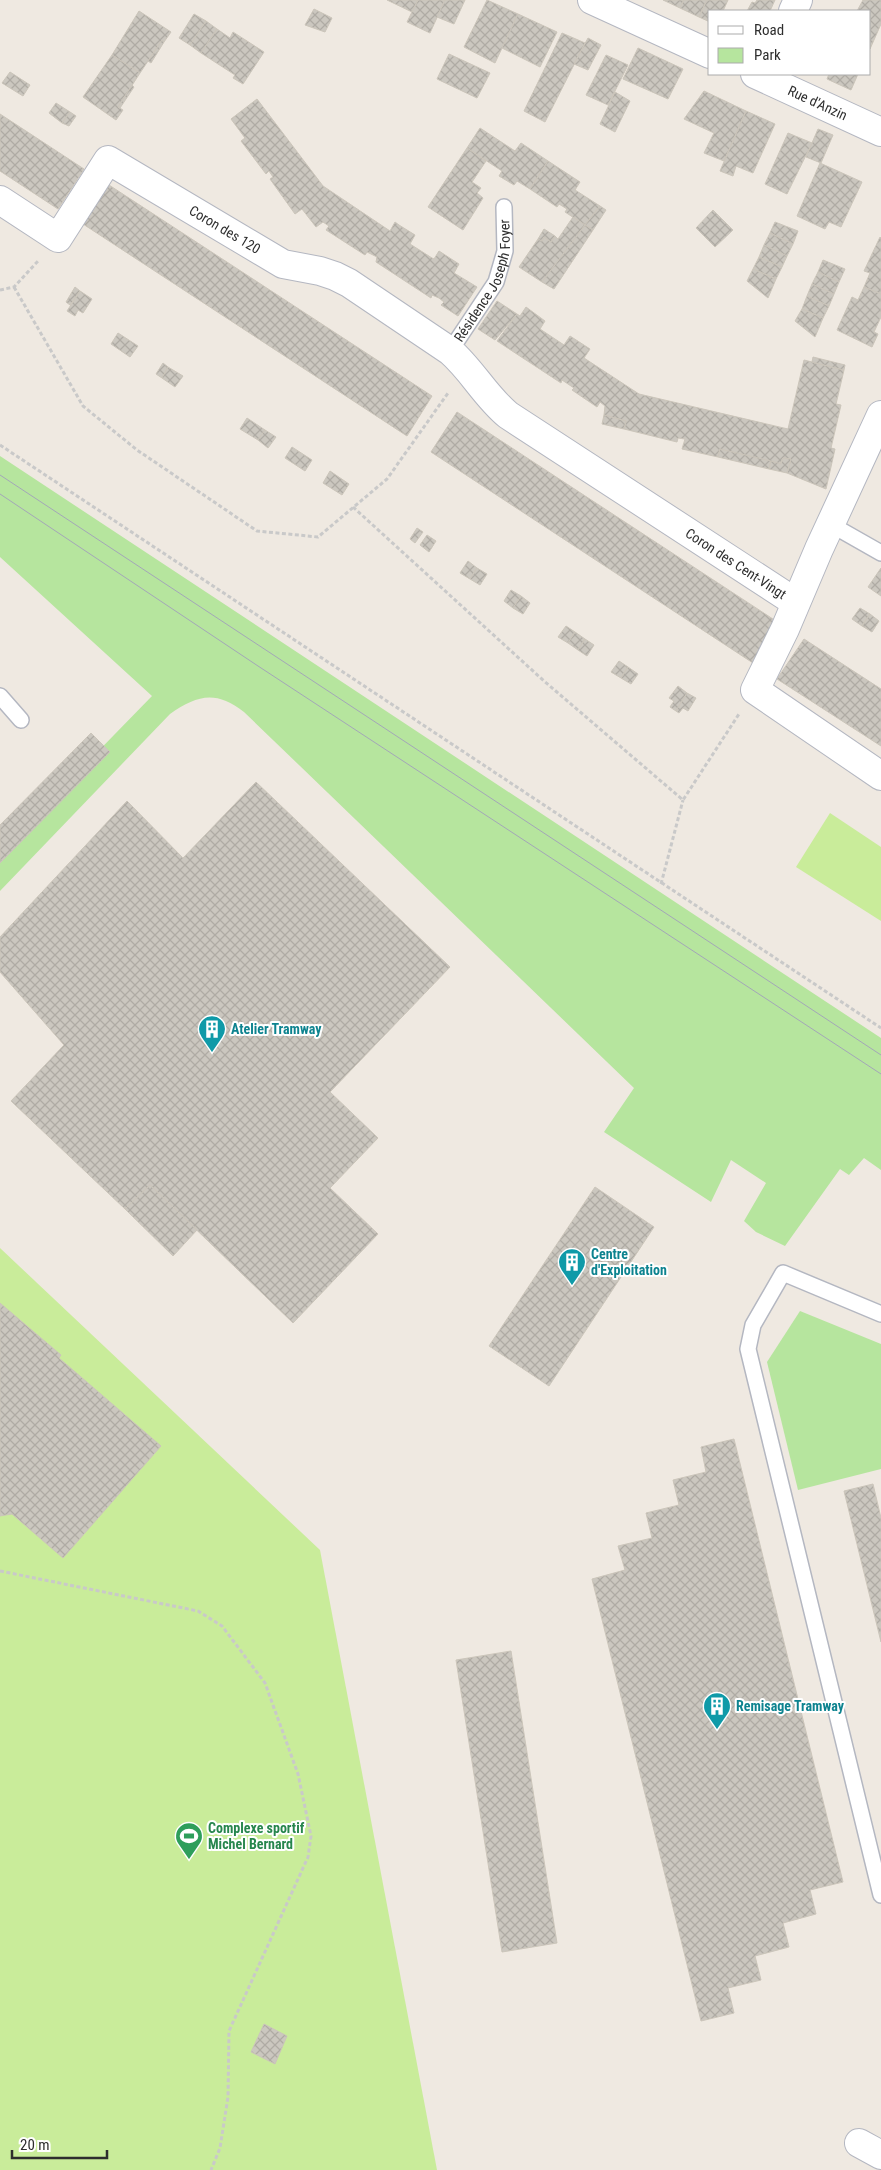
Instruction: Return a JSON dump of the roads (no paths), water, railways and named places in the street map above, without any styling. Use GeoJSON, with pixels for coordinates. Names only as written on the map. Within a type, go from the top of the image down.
{"type":"FeatureCollection","features":[{"type":"Feature","properties":{"kind":"street"},"geometry":{"type":"LineString","coordinates":[[592,0],[708,53]]}},
{"type":"Feature","properties":{"kind":"street","name":"Rue d'Anzin"},"geometry":{"type":"LineString","coordinates":[[760,75],[881,132]]}},
{"type":"Feature","properties":{"kind":"street","name":"Coron des 120"},"geometry":{"type":"LineString","coordinates":[[0,200],[58,238],[108,160],[276,261],[297,268],[335,276],[349,283],[464,366]]}},
{"type":"Feature","properties":{"kind":"street","name":"Coron des Cent-Vingt"},"geometry":{"type":"LineString","coordinates":[[464,366],[497,406],[508,415],[796,602],[755,690],[881,776]]}},
{"type":"Feature","properties":{"kind":"street"},"geometry":{"type":"LineString","coordinates":[[796,602],[881,415]]}},
{"type":"Feature","properties":{"kind":"lane","name":"Résidence Joseph Foyer"},"geometry":{"type":"LineString","coordinates":[[464,366],[496,282],[505,251],[504,207]]}},
{"type":"Feature","properties":{"kind":"lane"},"geometry":{"type":"LineString","coordinates":[[830,524],[881,553]]}},
{"type":"Feature","properties":{"kind":"lane"},"geometry":{"type":"LineString","coordinates":[[0,696],[21,720]]}},
{"type":"Feature","properties":{"kind":"lane"},"geometry":{"type":"LineString","coordinates":[[881,1314],[783,1273],[753,1325],[748,1349],[881,1895]]}},
{"type":"Feature","properties":{"kind":"tram line"},"geometry":{"type":"LineString","coordinates":[[0,475],[881,1055]]}},
{"type":"Feature","properties":{"kind":"tram line"},"geometry":{"type":"LineString","coordinates":[[0,494],[258,666],[881,1074]]}},
{"type":"Feature","properties":{"kind":"place","name":"Atelier Tramway"},"geometry":{"type":"Point","coordinates":[212,1053]}},
{"type":"Feature","properties":{"kind":"place","name":"Centre d'Exploitation"},"geometry":{"type":"Point","coordinates":[572,1286]}},
{"type":"Feature","properties":{"kind":"place","name":"Remisage Tramway"},"geometry":{"type":"Point","coordinates":[717,1730]}},
{"type":"Feature","properties":{"kind":"place","name":"Complexe sportif Michel Bernard"},"geometry":{"type":"Point","coordinates":[189,1860]}}]}
